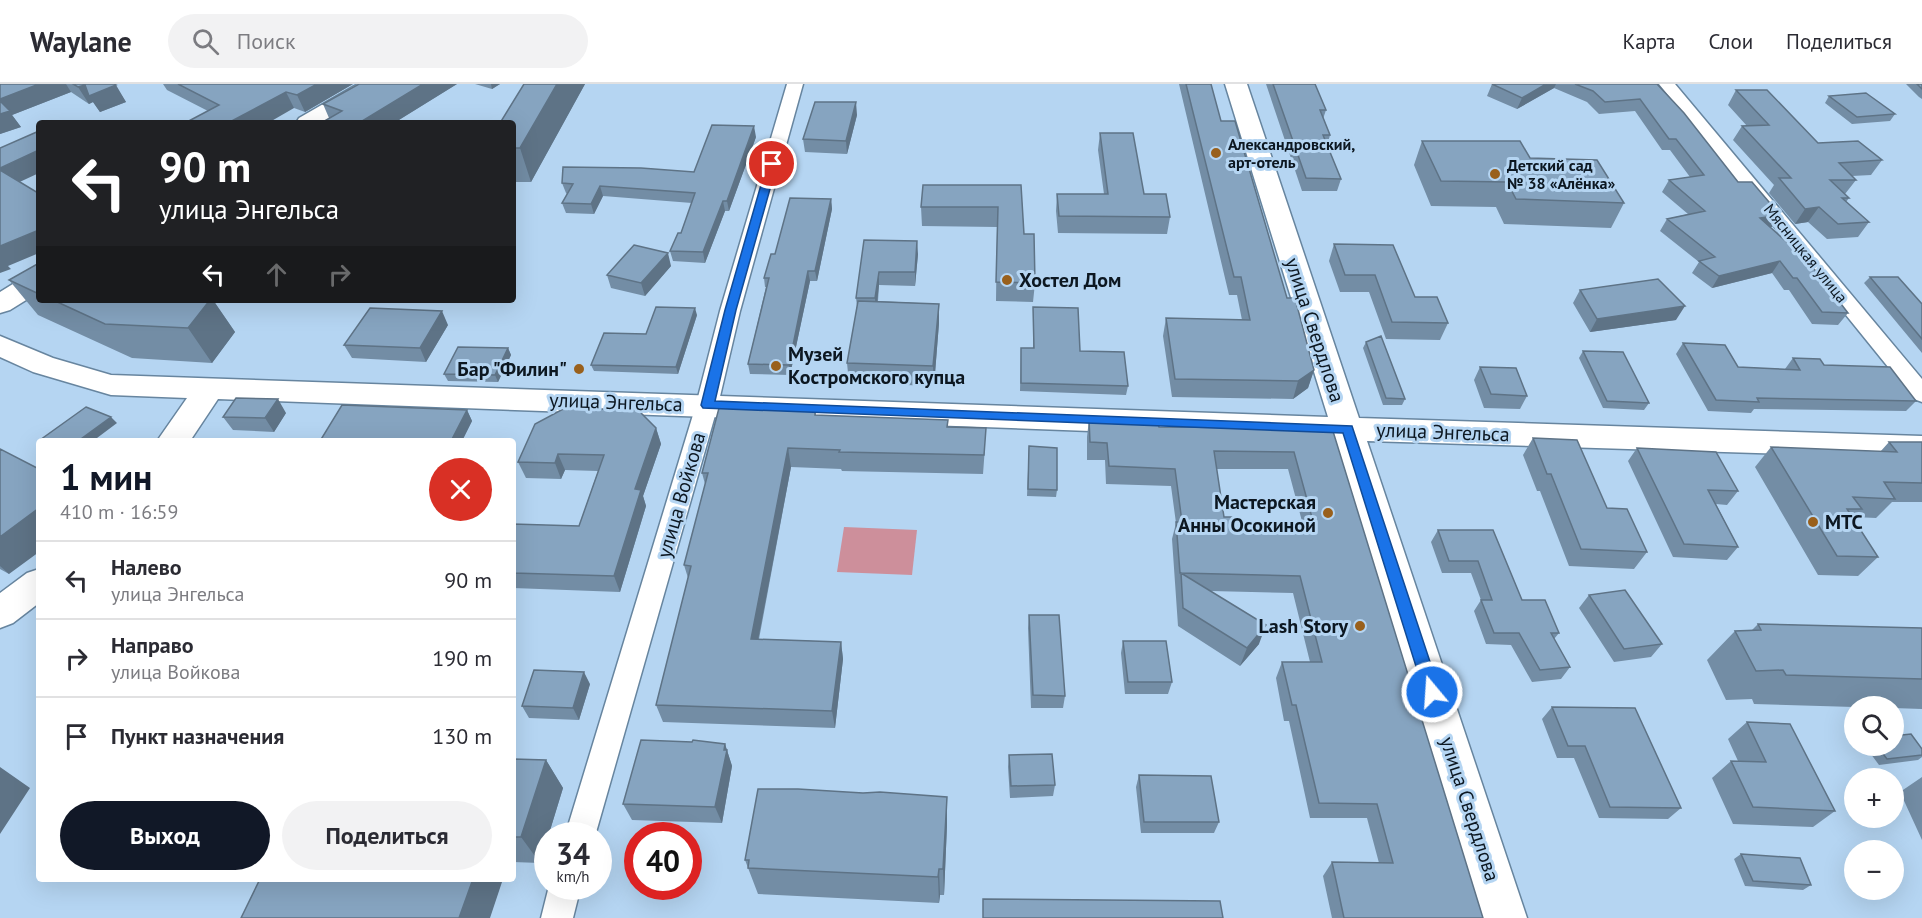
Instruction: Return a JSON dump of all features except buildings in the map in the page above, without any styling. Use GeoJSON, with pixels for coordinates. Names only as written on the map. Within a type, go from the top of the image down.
{"type":"FeatureCollection","features":[{"type":"Feature","properties":{"kind":"main road"},"geometry":{"type":"LineString","coordinates":[[312,120],[374,84]]}},
{"type":"Feature","properties":{"kind":"main road","name":"улица Свердлова"},"geometry":{"type":"LineString","coordinates":[[1236,84],[1505,918]]}},
{"type":"Feature","properties":{"kind":"main road"},"geometry":{"type":"LineString","coordinates":[[0,304],[36,282]]}},
{"type":"Feature","properties":{"kind":"main road","name":"улица Энгельса"},"geometry":{"type":"LineString","coordinates":[[0,346],[43,365],[111,385],[1922,447]]}},
{"type":"Feature","properties":{"kind":"main road"},"geometry":{"type":"LineString","coordinates":[[175,438],[209,390]]}},
{"type":"Feature","properties":{"kind":"main road"},"geometry":{"type":"LineString","coordinates":[[0,613],[36,585]]}},
{"type":"Feature","properties":{"kind":"street","name":"улица Войкова"},"geometry":{"type":"LineString","coordinates":[[584,822],[707,405],[730,310],[795,84]]}},
{"type":"Feature","properties":{"kind":"street","name":"Мясницкая улица"},"geometry":{"type":"LineString","coordinates":[[1667,84],[1922,394]]}},
{"type":"Feature","properties":{"kind":"street"},"geometry":{"type":"LineString","coordinates":[[556,918],[561,900]]}},
{"type":"Feature","properties":{"kind":"shaded area"},"geometry":{"type":"Polygon","coordinates":[[[844,527],[917,530],[912,575],[837,572],[844,527]]]}},
{"type":"Feature","properties":{"kind":"place","name":"Александровский, арт-отель"},"geometry":{"type":"Point","coordinates":[1216,153]}},
{"type":"Feature","properties":{"kind":"place","name":"Детский сад № 38 «Алёнка»"},"geometry":{"type":"Point","coordinates":[1495,174]}},
{"type":"Feature","properties":{"kind":"place","name":"Хостел Дом"},"geometry":{"type":"Point","coordinates":[1007,280]}},
{"type":"Feature","properties":{"kind":"place","name":"Музей Костромского купца"},"geometry":{"type":"Point","coordinates":[776,366]}},
{"type":"Feature","properties":{"kind":"place","name":"Бар \"Филин\""},"geometry":{"type":"Point","coordinates":[579,369]}},
{"type":"Feature","properties":{"kind":"place","name":"Мастерская Анны Осокиной"},"geometry":{"type":"Point","coordinates":[1328,513]}},
{"type":"Feature","properties":{"kind":"place","name":"МТС"},"geometry":{"type":"Point","coordinates":[1813,522]}},
{"type":"Feature","properties":{"kind":"place","name":"Lash Story"},"geometry":{"type":"Point","coordinates":[1360,626]}},
{"type":"Feature","properties":{"kind":"route"},"geometry":{"type":"LineString","coordinates":[[772,164],[730,310],[707,405],[1348,429],[1432,692]]}}]}
